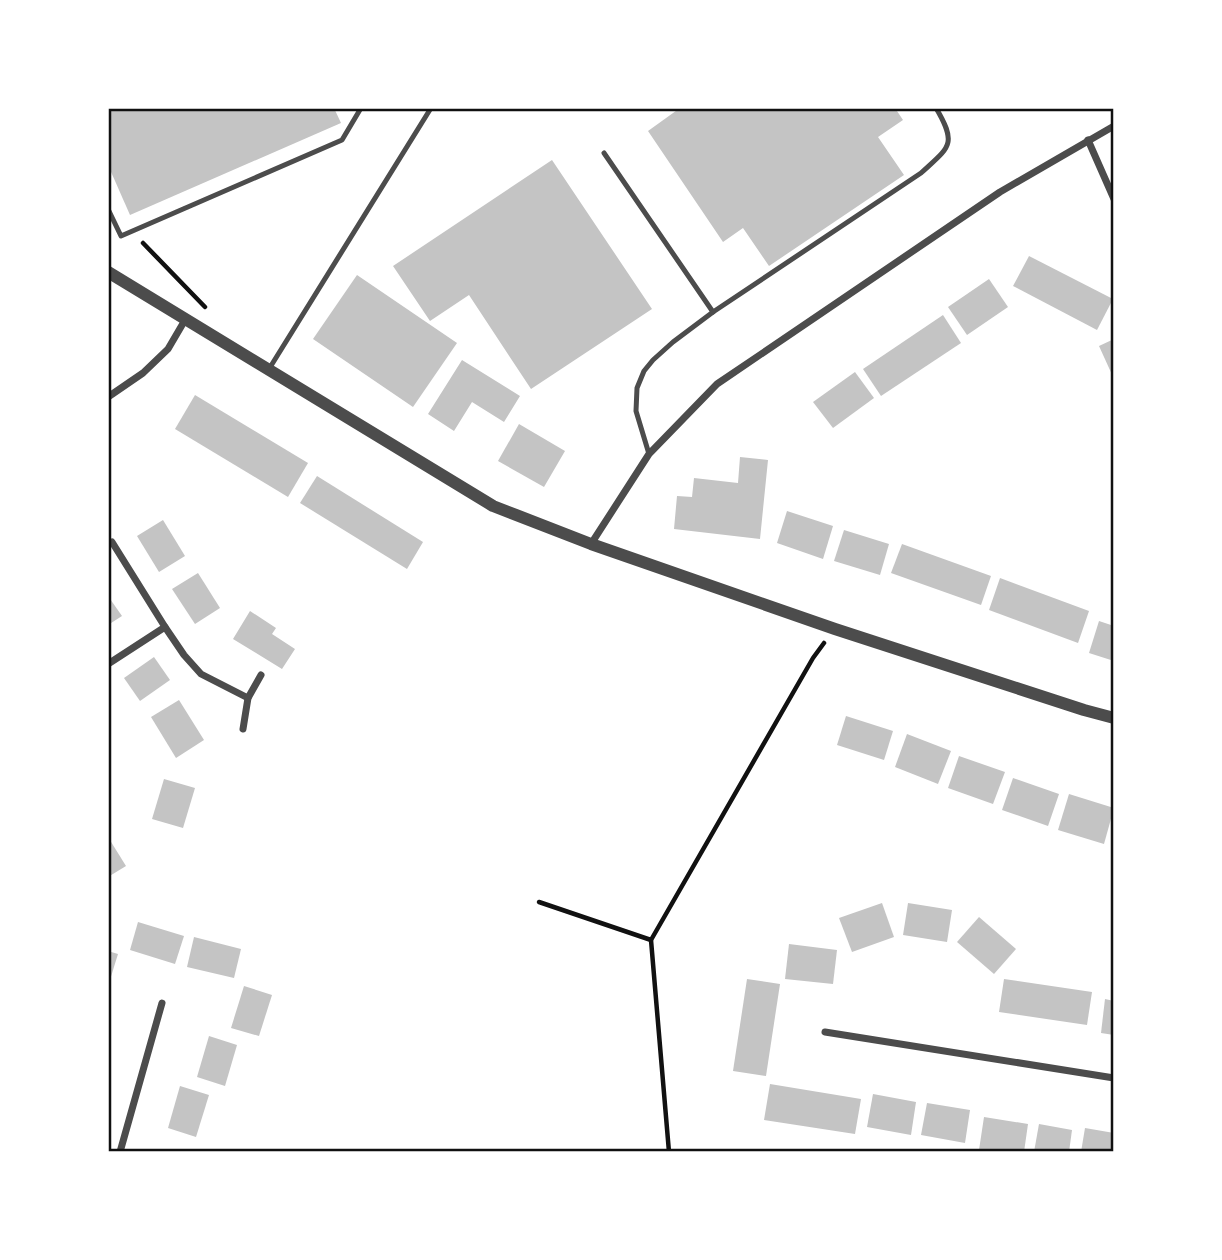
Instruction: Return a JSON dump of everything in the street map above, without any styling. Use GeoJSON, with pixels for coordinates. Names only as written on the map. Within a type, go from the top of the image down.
{"type":"FeatureCollection","features":[{"type":"Feature","properties":{"kind":"street"},"geometry":{"type":"LineString","coordinates":[[591,544],[649,454],[717,384],[1000,192],[1114,126]]}},
{"type":"Feature","properties":{"kind":"street"},"geometry":{"type":"LineString","coordinates":[[1088,140],[1114,198]]}},
{"type":"Feature","properties":{"kind":"street"},"geometry":{"type":"LineString","coordinates":[[108,272],[493,506],[591,544],[835,629],[1114,718]]}},
{"type":"Feature","properties":{"kind":"street"},"geometry":{"type":"LineString","coordinates":[[108,397],[143,373],[167,349],[185,320]]}},
{"type":"Feature","properties":{"kind":"street"},"geometry":{"type":"LineString","coordinates":[[112,542],[184,655],[201,674],[248,698]]}},
{"type":"Feature","properties":{"kind":"street"},"geometry":{"type":"LineString","coordinates":[[108,664],[165,627]]}},
{"type":"Feature","properties":{"kind":"street"},"geometry":{"type":"LineString","coordinates":[[243,729],[248,698],[261,675]]}},
{"type":"Feature","properties":{"kind":"street"},"geometry":{"type":"LineString","coordinates":[[120,1152],[162,1003]]}},
{"type":"Feature","properties":{"kind":"street"},"geometry":{"type":"LineString","coordinates":[[825,1032],[1114,1078]]}},
{"type":"Feature","properties":{"kind":"lane"},"geometry":{"type":"LineString","coordinates":[[108,209],[121,236],[342,140],[362,108]]}},
{"type":"Feature","properties":{"kind":"lane"},"geometry":{"type":"LineString","coordinates":[[269,369],[431,108]]}},
{"type":"Feature","properties":{"kind":"lane"},"geometry":{"type":"LineString","coordinates":[[649,454],[636,411],[637,388],[653,360],[713,312],[921,173],[947,145],[949,136],[946,124],[936,108]]}},
{"type":"Feature","properties":{"kind":"lane"},"geometry":{"type":"LineString","coordinates":[[604,153],[713,312]]}},
{"type":"Feature","properties":{"kind":"path"},"geometry":{"type":"LineString","coordinates":[[132,231],[209,312],[201,329]]}},
{"type":"Feature","properties":{"kind":"path"},"geometry":{"type":"LineString","coordinates":[[669,1152],[651,940],[813,657],[835,629]]}},
{"type":"Feature","properties":{"kind":"path"},"geometry":{"type":"LineString","coordinates":[[539,902],[651,940]]}},
{"type":"Feature","properties":{"kind":"building"},"geometry":{"type":"Polygon","coordinates":[[[108,108],[334,108],[341,123],[130,215],[108,165],[108,108]]]}},
{"type":"Feature","properties":{"kind":"building"},"geometry":{"type":"Polygon","coordinates":[[[680,108],[895,108],[903,120],[878,137],[904,175],[769,266],[743,228],[723,242],[648,131],[680,108]]]}},
{"type":"Feature","properties":{"kind":"building"},"geometry":{"type":"Polygon","coordinates":[[[552,160],[652,309],[531,389],[469,295],[430,321],[393,266],[552,160]]]}},
{"type":"Feature","properties":{"kind":"building"},"geometry":{"type":"Polygon","coordinates":[[[1029,256],[1113,299],[1097,330],[1013,286],[1029,256]]]}},
{"type":"Feature","properties":{"kind":"building"},"geometry":{"type":"Polygon","coordinates":[[[357,275],[457,343],[413,407],[313,339],[357,275]]]}},
{"type":"Feature","properties":{"kind":"building"},"geometry":{"type":"Polygon","coordinates":[[[989,279],[1008,307],[967,335],[948,307],[989,279]]]}},
{"type":"Feature","properties":{"kind":"building"},"geometry":{"type":"Polygon","coordinates":[[[943,315],[961,343],[881,396],[863,369],[943,315]]]}},
{"type":"Feature","properties":{"kind":"building"},"geometry":{"type":"Polygon","coordinates":[[[1114,339],[1114,379],[1099,346],[1114,339]]]}},
{"type":"Feature","properties":{"kind":"building"},"geometry":{"type":"Polygon","coordinates":[[[462,360],[520,396],[504,422],[472,402],[454,431],[428,414],[462,360]]]}},
{"type":"Feature","properties":{"kind":"building"},"geometry":{"type":"Polygon","coordinates":[[[855,372],[874,398],[833,428],[813,402],[855,372]]]}},
{"type":"Feature","properties":{"kind":"building"},"geometry":{"type":"Polygon","coordinates":[[[195,395],[308,463],[288,497],[175,429],[195,395]]]}},
{"type":"Feature","properties":{"kind":"building"},"geometry":{"type":"Polygon","coordinates":[[[519,424],[565,451],[544,487],[498,461],[519,424]]]}},
{"type":"Feature","properties":{"kind":"building"},"geometry":{"type":"Polygon","coordinates":[[[740,457],[768,460],[760,539],[674,529],[677,496],[692,497],[694,478],[738,483],[740,457]]]}},
{"type":"Feature","properties":{"kind":"building"},"geometry":{"type":"Polygon","coordinates":[[[317,476],[423,542],[407,569],[300,503],[317,476]]]}},
{"type":"Feature","properties":{"kind":"building"},"geometry":{"type":"Polygon","coordinates":[[[787,511],[833,526],[823,559],[777,543],[787,511]]]}},
{"type":"Feature","properties":{"kind":"building"},"geometry":{"type":"Polygon","coordinates":[[[163,520],[185,556],[159,572],[137,536],[163,520]]]}},
{"type":"Feature","properties":{"kind":"building"},"geometry":{"type":"Polygon","coordinates":[[[844,530],[889,544],[880,575],[834,561],[844,530]]]}},
{"type":"Feature","properties":{"kind":"building"},"geometry":{"type":"Polygon","coordinates":[[[902,544],[991,576],[981,605],[891,573],[902,544]]]}},
{"type":"Feature","properties":{"kind":"building"},"geometry":{"type":"Polygon","coordinates":[[[198,573],[220,608],[195,624],[172,589],[198,573]]]}},
{"type":"Feature","properties":{"kind":"building"},"geometry":{"type":"Polygon","coordinates":[[[1000,578],[1089,611],[1078,643],[989,610],[1000,578]]]}},
{"type":"Feature","properties":{"kind":"building"},"geometry":{"type":"Polygon","coordinates":[[[108,596],[122,616],[108,625],[108,596]]]}},
{"type":"Feature","properties":{"kind":"building"},"geometry":{"type":"Polygon","coordinates":[[[250,611],[276,628],[272,634],[295,649],[282,669],[233,639],[250,611]]]}},
{"type":"Feature","properties":{"kind":"building"},"geometry":{"type":"Polygon","coordinates":[[[1099,621],[1114,626],[1114,661],[1089,653],[1099,621]]]}},
{"type":"Feature","properties":{"kind":"building"},"geometry":{"type":"Polygon","coordinates":[[[154,657],[170,680],[140,701],[124,678],[154,657]]]}},
{"type":"Feature","properties":{"kind":"building"},"geometry":{"type":"Polygon","coordinates":[[[179,700],[204,740],[176,758],[151,717],[179,700]]]}},
{"type":"Feature","properties":{"kind":"building"},"geometry":{"type":"Polygon","coordinates":[[[846,716],[893,731],[884,760],[837,745],[846,716]]]}},
{"type":"Feature","properties":{"kind":"building"},"geometry":{"type":"Polygon","coordinates":[[[907,734],[951,751],[938,784],[895,767],[907,734]]]}},
{"type":"Feature","properties":{"kind":"building"},"geometry":{"type":"Polygon","coordinates":[[[959,756],[1005,772],[993,804],[948,788],[959,756]]]}},
{"type":"Feature","properties":{"kind":"building"},"geometry":{"type":"Polygon","coordinates":[[[1013,778],[1059,794],[1048,826],[1002,810],[1013,778]]]}},
{"type":"Feature","properties":{"kind":"building"},"geometry":{"type":"Polygon","coordinates":[[[164,779],[195,788],[183,828],[152,819],[164,779]]]}},
{"type":"Feature","properties":{"kind":"building"},"geometry":{"type":"Polygon","coordinates":[[[1069,794],[1114,808],[1104,844],[1058,830],[1069,794]]]}},
{"type":"Feature","properties":{"kind":"building"},"geometry":{"type":"Polygon","coordinates":[[[108,837],[126,866],[108,877],[108,837]]]}},
{"type":"Feature","properties":{"kind":"building"},"geometry":{"type":"Polygon","coordinates":[[[882,903],[894,937],[852,952],[839,918],[882,903]]]}},
{"type":"Feature","properties":{"kind":"building"},"geometry":{"type":"Polygon","coordinates":[[[908,903],[952,910],[947,942],[903,935],[908,903]]]}},
{"type":"Feature","properties":{"kind":"building"},"geometry":{"type":"Polygon","coordinates":[[[979,917],[1016,949],[994,974],[957,942],[979,917]]]}},
{"type":"Feature","properties":{"kind":"building"},"geometry":{"type":"Polygon","coordinates":[[[138,922],[184,936],[175,964],[130,950],[138,922]]]}},
{"type":"Feature","properties":{"kind":"building"},"geometry":{"type":"Polygon","coordinates":[[[194,937],[241,949],[234,978],[187,967],[194,937]]]}},
{"type":"Feature","properties":{"kind":"building"},"geometry":{"type":"Polygon","coordinates":[[[789,944],[837,950],[833,984],[785,979],[789,944]]]}},
{"type":"Feature","properties":{"kind":"building"},"geometry":{"type":"Polygon","coordinates":[[[108,951],[118,954],[109,983],[108,983],[108,951]]]}},
{"type":"Feature","properties":{"kind":"building"},"geometry":{"type":"Polygon","coordinates":[[[747,979],[780,984],[766,1076],[733,1071],[747,979]]]}},
{"type":"Feature","properties":{"kind":"building"},"geometry":{"type":"Polygon","coordinates":[[[1004,979],[1092,992],[1087,1025],[999,1012],[1004,979]]]}},
{"type":"Feature","properties":{"kind":"building"},"geometry":{"type":"Polygon","coordinates":[[[244,986],[272,995],[259,1036],[231,1028],[244,986]]]}},
{"type":"Feature","properties":{"kind":"building"},"geometry":{"type":"Polygon","coordinates":[[[1105,999],[1114,1001],[1114,1035],[1101,1033],[1105,999]]]}},
{"type":"Feature","properties":{"kind":"building"},"geometry":{"type":"Polygon","coordinates":[[[209,1036],[237,1045],[225,1086],[197,1077],[209,1036]]]}},
{"type":"Feature","properties":{"kind":"building"},"geometry":{"type":"Polygon","coordinates":[[[770,1084],[861,1099],[855,1134],[764,1120],[770,1084]]]}},
{"type":"Feature","properties":{"kind":"building"},"geometry":{"type":"Polygon","coordinates":[[[180,1086],[209,1095],[196,1137],[168,1128],[180,1086]]]}},
{"type":"Feature","properties":{"kind":"building"},"geometry":{"type":"Polygon","coordinates":[[[873,1094],[916,1102],[911,1135],[867,1127],[873,1094]]]}},
{"type":"Feature","properties":{"kind":"building"},"geometry":{"type":"Polygon","coordinates":[[[927,1103],[970,1110],[965,1143],[921,1135],[927,1103]]]}},
{"type":"Feature","properties":{"kind":"building"},"geometry":{"type":"Polygon","coordinates":[[[984,1117],[1028,1124],[1024,1152],[979,1150],[984,1117]]]}},
{"type":"Feature","properties":{"kind":"building"},"geometry":{"type":"Polygon","coordinates":[[[1039,1124],[1072,1130],[1069,1152],[1034,1152],[1039,1124]]]}},
{"type":"Feature","properties":{"kind":"building"},"geometry":{"type":"Polygon","coordinates":[[[1085,1128],[1114,1133],[1114,1152],[1081,1152],[1085,1128]]]}}]}
